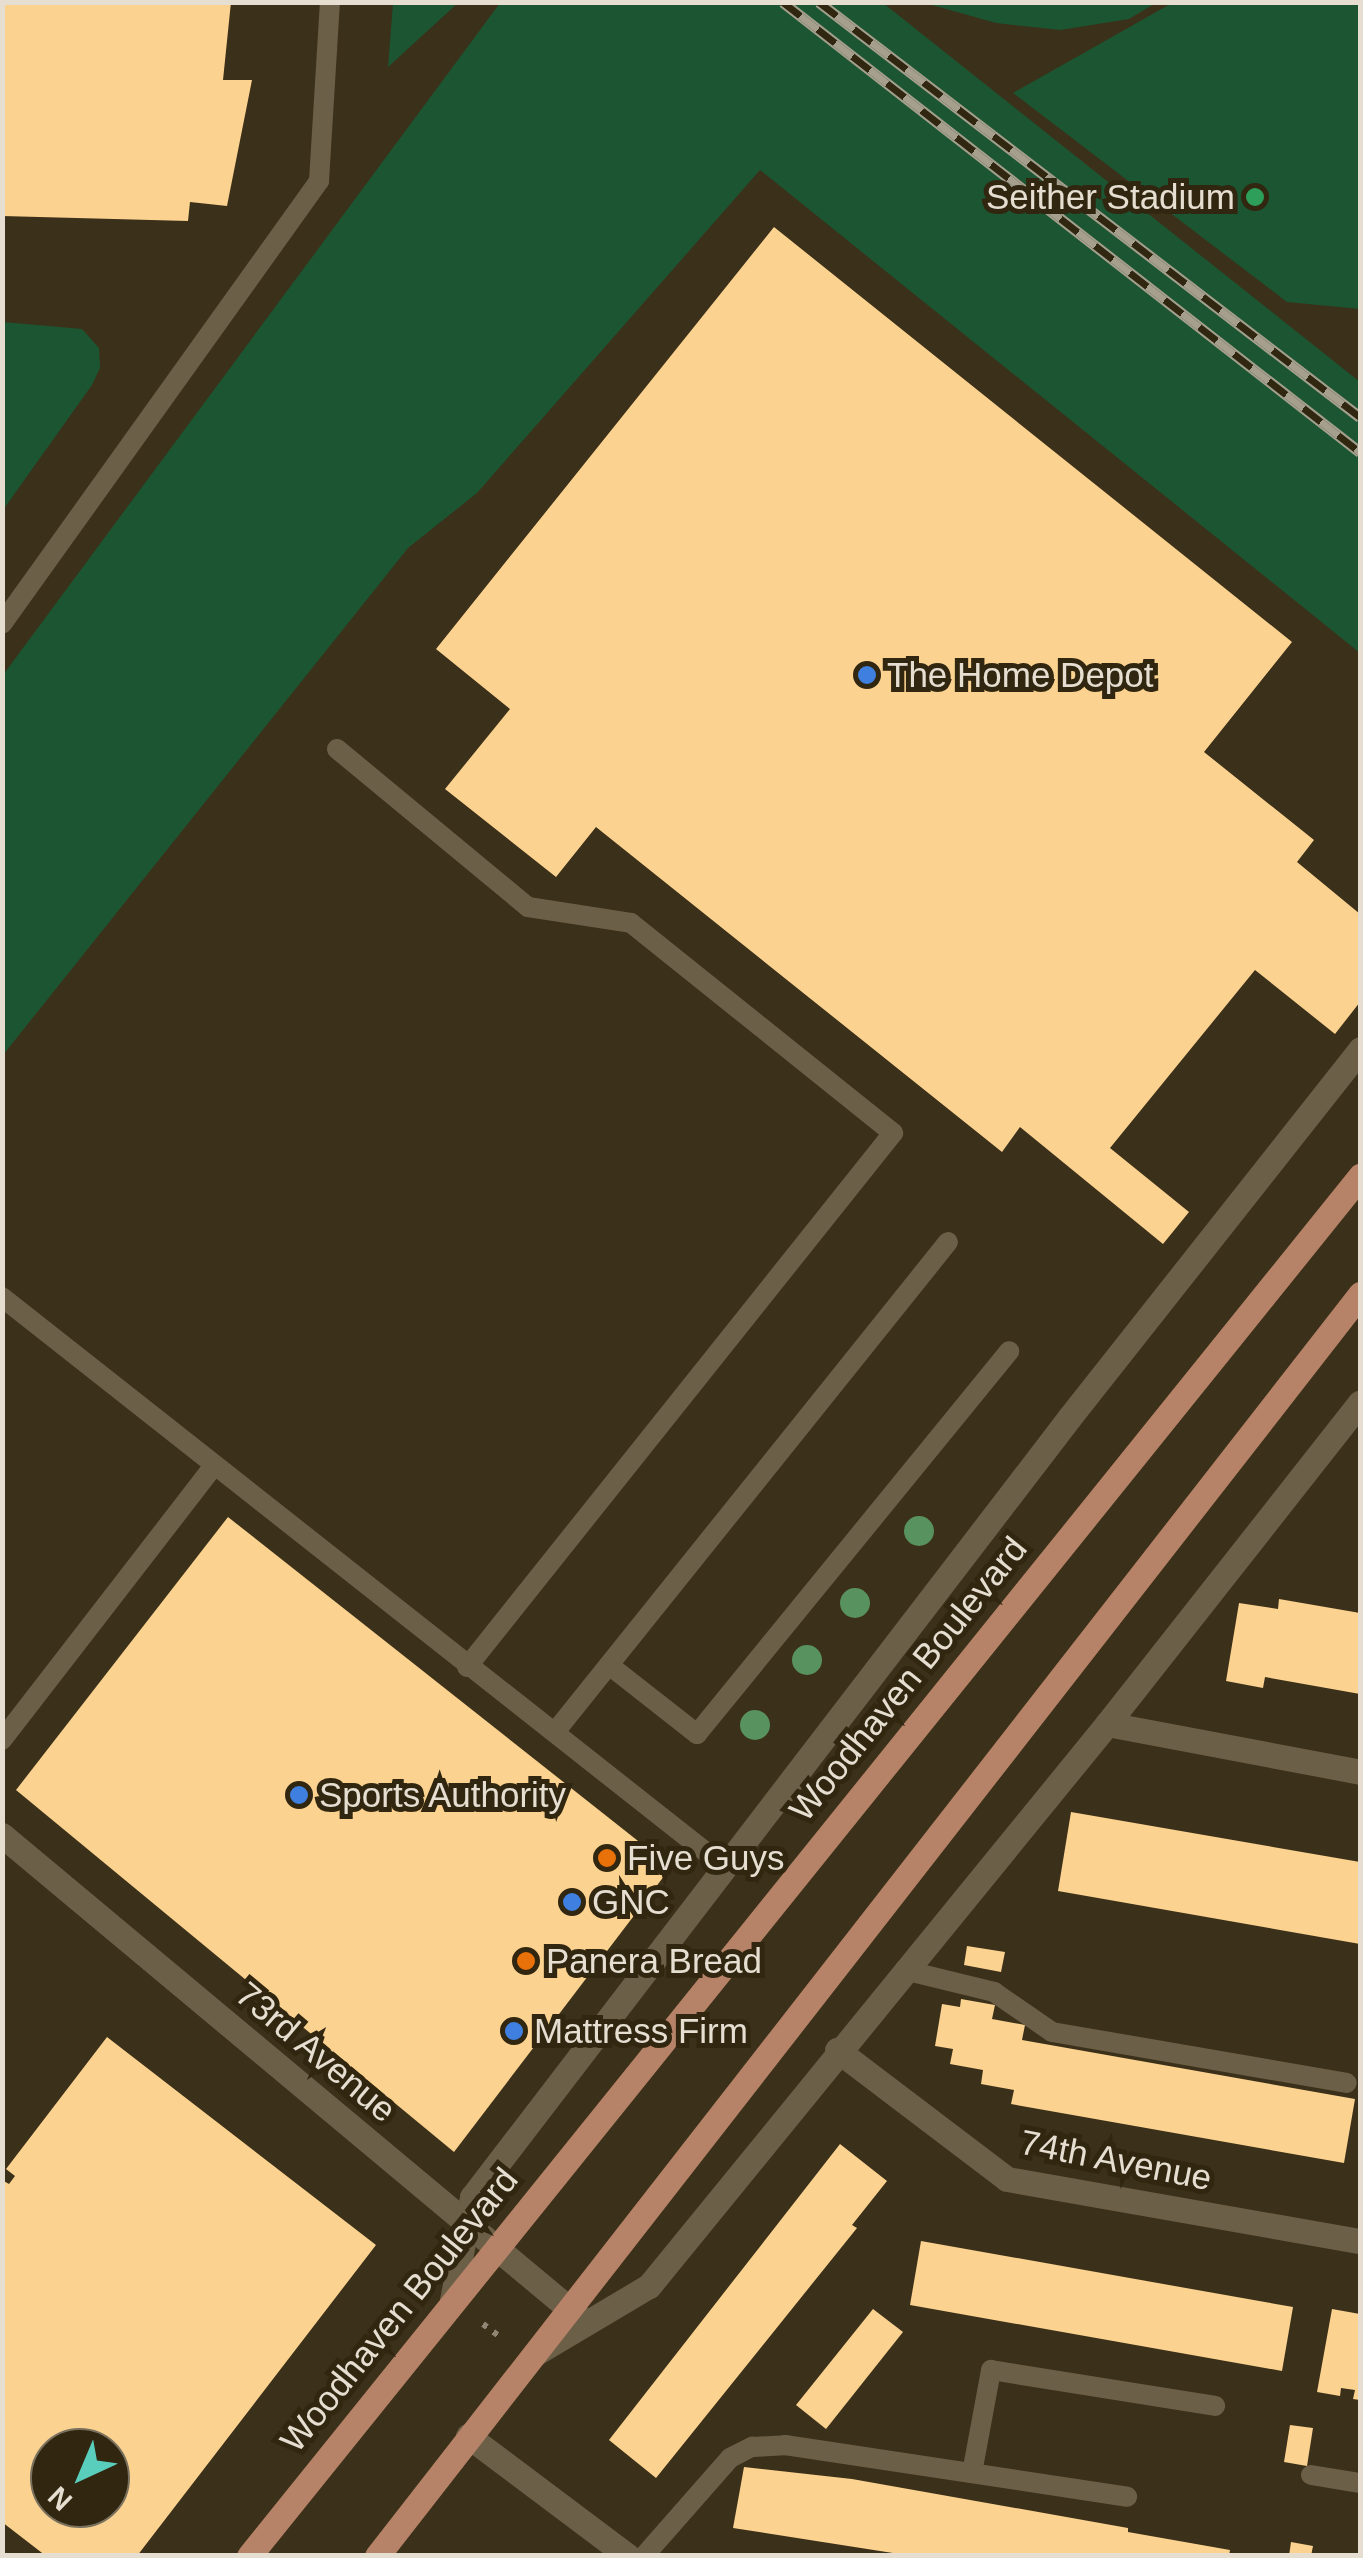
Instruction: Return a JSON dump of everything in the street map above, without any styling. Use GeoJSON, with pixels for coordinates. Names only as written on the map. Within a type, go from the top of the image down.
{"type":"FeatureCollection","features":[{"type":"Feature","properties":{"kind":"main road","name":"Woodhaven Boulevard"},"geometry":{"type":"LineString","coordinates":[[249,2556],[1360,1176]]}},
{"type":"Feature","properties":{"kind":"main road"},"geometry":{"type":"LineString","coordinates":[[377,2556],[528,2358],[576,2315],[1360,1294]]}},
{"type":"Feature","properties":{"kind":"street"},"geometry":{"type":"LineString","coordinates":[[452,2300],[472,2197],[1069,1418],[1360,1050]]}},
{"type":"Feature","properties":{"kind":"street"},"geometry":{"type":"LineString","coordinates":[[576,2315],[649,2286],[837,2050],[1106,1724],[1360,1403]]}},
{"type":"Feature","properties":{"kind":"street"},"geometry":{"type":"LineString","coordinates":[[1106,1724],[1360,1772]]}},
{"type":"Feature","properties":{"kind":"street","name":"73rd Avenue"},"geometry":{"type":"LineString","coordinates":[[2,1834],[576,2315]]}},
{"type":"Feature","properties":{"kind":"street","name":"74th Avenue"},"geometry":{"type":"LineString","coordinates":[[837,2050],[1007,2180],[1360,2241]]}},
{"type":"Feature","properties":{"kind":"street"},"geometry":{"type":"LineString","coordinates":[[468,2436],[628,2556]]}},
{"type":"Feature","properties":{"kind":"lane"},"geometry":{"type":"LineString","coordinates":[[2,624],[319,181],[330,2]]}},
{"type":"Feature","properties":{"kind":"lane"},"geometry":{"type":"LineString","coordinates":[[337,748],[528,907],[630,923],[893,1133],[467,1668]]}},
{"type":"Feature","properties":{"kind":"lane"},"geometry":{"type":"LineString","coordinates":[[556,1732],[948,1242]]}},
{"type":"Feature","properties":{"kind":"lane"},"geometry":{"type":"LineString","coordinates":[[2,1297],[467,1668],[556,1732],[726,1868]]}},
{"type":"Feature","properties":{"kind":"lane"},"geometry":{"type":"LineString","coordinates":[[609,1665],[696,1734],[1009,1351]]}},
{"type":"Feature","properties":{"kind":"lane"},"geometry":{"type":"LineString","coordinates":[[2,1740],[214,1466]]}},
{"type":"Feature","properties":{"kind":"lane"},"geometry":{"type":"LineString","coordinates":[[904,1970],[994,1992],[1052,2032],[1347,2082]]}},
{"type":"Feature","properties":{"kind":"lane"},"geometry":{"type":"LineString","coordinates":[[972,2473],[991,2370],[1216,2406]]}},
{"type":"Feature","properties":{"kind":"lane"},"geometry":{"type":"LineString","coordinates":[[644,2556],[730,2458],[752,2447],[785,2446],[1127,2497]]}},
{"type":"Feature","properties":{"kind":"lane"},"geometry":{"type":"LineString","coordinates":[[1311,2476],[1360,2483]]}},
{"type":"Feature","properties":{"kind":"path"},"geometry":{"type":"LineString","coordinates":[[484,2324],[503,2339]]}},
{"type":"Feature","properties":{"kind":"green space"},"geometry":{"type":"Polygon","coordinates":[[[393,2],[458,3],[388,67],[393,2]]]}},
{"type":"Feature","properties":{"kind":"green space"},"geometry":{"type":"Polygon","coordinates":[[[500,3],[883,3],[1360,382],[1360,653],[760,170],[477,493],[408,548],[3,1055],[3,675],[500,3]]]}},
{"type":"Feature","properties":{"kind":"green space"},"geometry":{"type":"Polygon","coordinates":[[[925,3],[1156,3],[1129,19],[1060,30],[996,23],[925,3]]]}},
{"type":"Feature","properties":{"kind":"green space","name":"Seither Stadium"},"geometry":{"type":"Polygon","coordinates":[[[1172,3],[1360,3],[1360,309],[1287,302],[1013,93],[1172,3]]]}},
{"type":"Feature","properties":{"kind":"green space"},"geometry":{"type":"Polygon","coordinates":[[[3,322],[82,329],[99,348],[100,368],[3,510],[3,322]]]}},
{"type":"Feature","properties":{"kind":"building"},"geometry":{"type":"Polygon","coordinates":[[[2,2],[231,2],[223,80],[252,80],[227,206],[190,202],[188,221],[2,216],[2,2]]]}},
{"type":"Feature","properties":{"kind":"building","name":"The Home Depot"},"geometry":{"type":"Polygon","coordinates":[[[774,227],[1292,642],[1204,752],[1314,840],[1297,862],[1360,914],[1360,1002],[1335,1034],[1255,970],[1110,1148],[1189,1212],[1163,1244],[1020,1127],[1002,1152],[596,827],[556,877],[445,789],[510,709],[436,649],[774,227]]]}},
{"type":"Feature","properties":{"kind":"building","name":"Sports Authority"},"geometry":{"type":"Polygon","coordinates":[[[228,1517],[671,1867],[454,2152],[16,1790],[228,1517]]]}},
{"type":"Feature","properties":{"kind":"building"},"geometry":{"type":"Polygon","coordinates":[[[1279,1599],[1360,1613],[1360,1694],[1265,1677],[1263,1688],[1226,1681],[1239,1603],[1278,1609],[1279,1599]]]}},
{"type":"Feature","properties":{"kind":"building"},"geometry":{"type":"Polygon","coordinates":[[[1071,1812],[1360,1862],[1360,1944],[1058,1891],[1071,1812]]]}},
{"type":"Feature","properties":{"kind":"building"},"geometry":{"type":"Polygon","coordinates":[[[967,1946],[1005,1952],[1001,1972],[964,1965],[967,1946]]]}},
{"type":"Feature","properties":{"kind":"building"},"geometry":{"type":"Polygon","coordinates":[[[961,1999],[995,2005],[992,2019],[1025,2025],[1022,2040],[1355,2099],[1344,2163],[1011,2104],[1014,2090],[981,2084],[983,2070],[950,2064],[953,2049],[935,2046],[942,2004],[960,2007],[961,1999]]]}},
{"type":"Feature","properties":{"kind":"building"},"geometry":{"type":"Polygon","coordinates":[[[107,2037],[376,2245],[137,2556],[46,2556],[2,2522],[2,2180],[9,2184],[15,2176],[6,2169],[107,2037]]]}},
{"type":"Feature","properties":{"kind":"building"},"geometry":{"type":"Polygon","coordinates":[[[840,2144],[887,2181],[852,2225],[857,2228],[656,2478],[609,2440],[840,2144]]]}},
{"type":"Feature","properties":{"kind":"building"},"geometry":{"type":"Polygon","coordinates":[[[921,2241],[1293,2307],[1282,2371],[910,2305],[921,2241]]]}},
{"type":"Feature","properties":{"kind":"building"},"geometry":{"type":"Polygon","coordinates":[[[873,2309],[903,2332],[826,2429],[796,2405],[873,2309]]]}},
{"type":"Feature","properties":{"kind":"building"},"geometry":{"type":"Polygon","coordinates":[[[1332,2309],[1360,2314],[1360,2400],[1353,2399],[1355,2390],[1341,2388],[1340,2396],[1317,2392],[1332,2309]]]}},
{"type":"Feature","properties":{"kind":"building"},"geometry":{"type":"Polygon","coordinates":[[[1290,2425],[1313,2428],[1307,2466],[1284,2462],[1290,2425]]]}},
{"type":"Feature","properties":{"kind":"building"},"geometry":{"type":"Polygon","coordinates":[[[744,2467],[852,2479],[1128,2528],[1128,2532],[1230,2550],[1229,2556],[912,2556],[733,2528],[744,2467]]]}},
{"type":"Feature","properties":{"kind":"building"},"geometry":{"type":"Polygon","coordinates":[[[1291,2542],[1313,2546],[1311,2556],[1289,2556],[1291,2542]]]}},
{"type":"Feature","properties":{"kind":"railway"},"geometry":{"type":"LineString","coordinates":[[783,2],[1360,452]]}},
{"type":"Feature","properties":{"kind":"railway"},"geometry":{"type":"LineString","coordinates":[[819,2],[1360,417]]}},
{"type":"Feature","properties":{"kind":"place","name":"Seither Stadium"},"geometry":{"type":"Point","coordinates":[1255,197]}},
{"type":"Feature","properties":{"kind":"place","name":"The Home Depot"},"geometry":{"type":"Point","coordinates":[867,675]}},
{"type":"Feature","properties":{"kind":"place","name":"Sports Authority"},"geometry":{"type":"Point","coordinates":[299,1795]}},
{"type":"Feature","properties":{"kind":"place","name":"Five Guys"},"geometry":{"type":"Point","coordinates":[607,1858]}},
{"type":"Feature","properties":{"kind":"place","name":"GNC"},"geometry":{"type":"Point","coordinates":[572,1902]}},
{"type":"Feature","properties":{"kind":"place","name":"Panera Bread"},"geometry":{"type":"Point","coordinates":[526,1961]}},
{"type":"Feature","properties":{"kind":"place","name":"Mattress Firm"},"geometry":{"type":"Point","coordinates":[514,2031]}}]}
